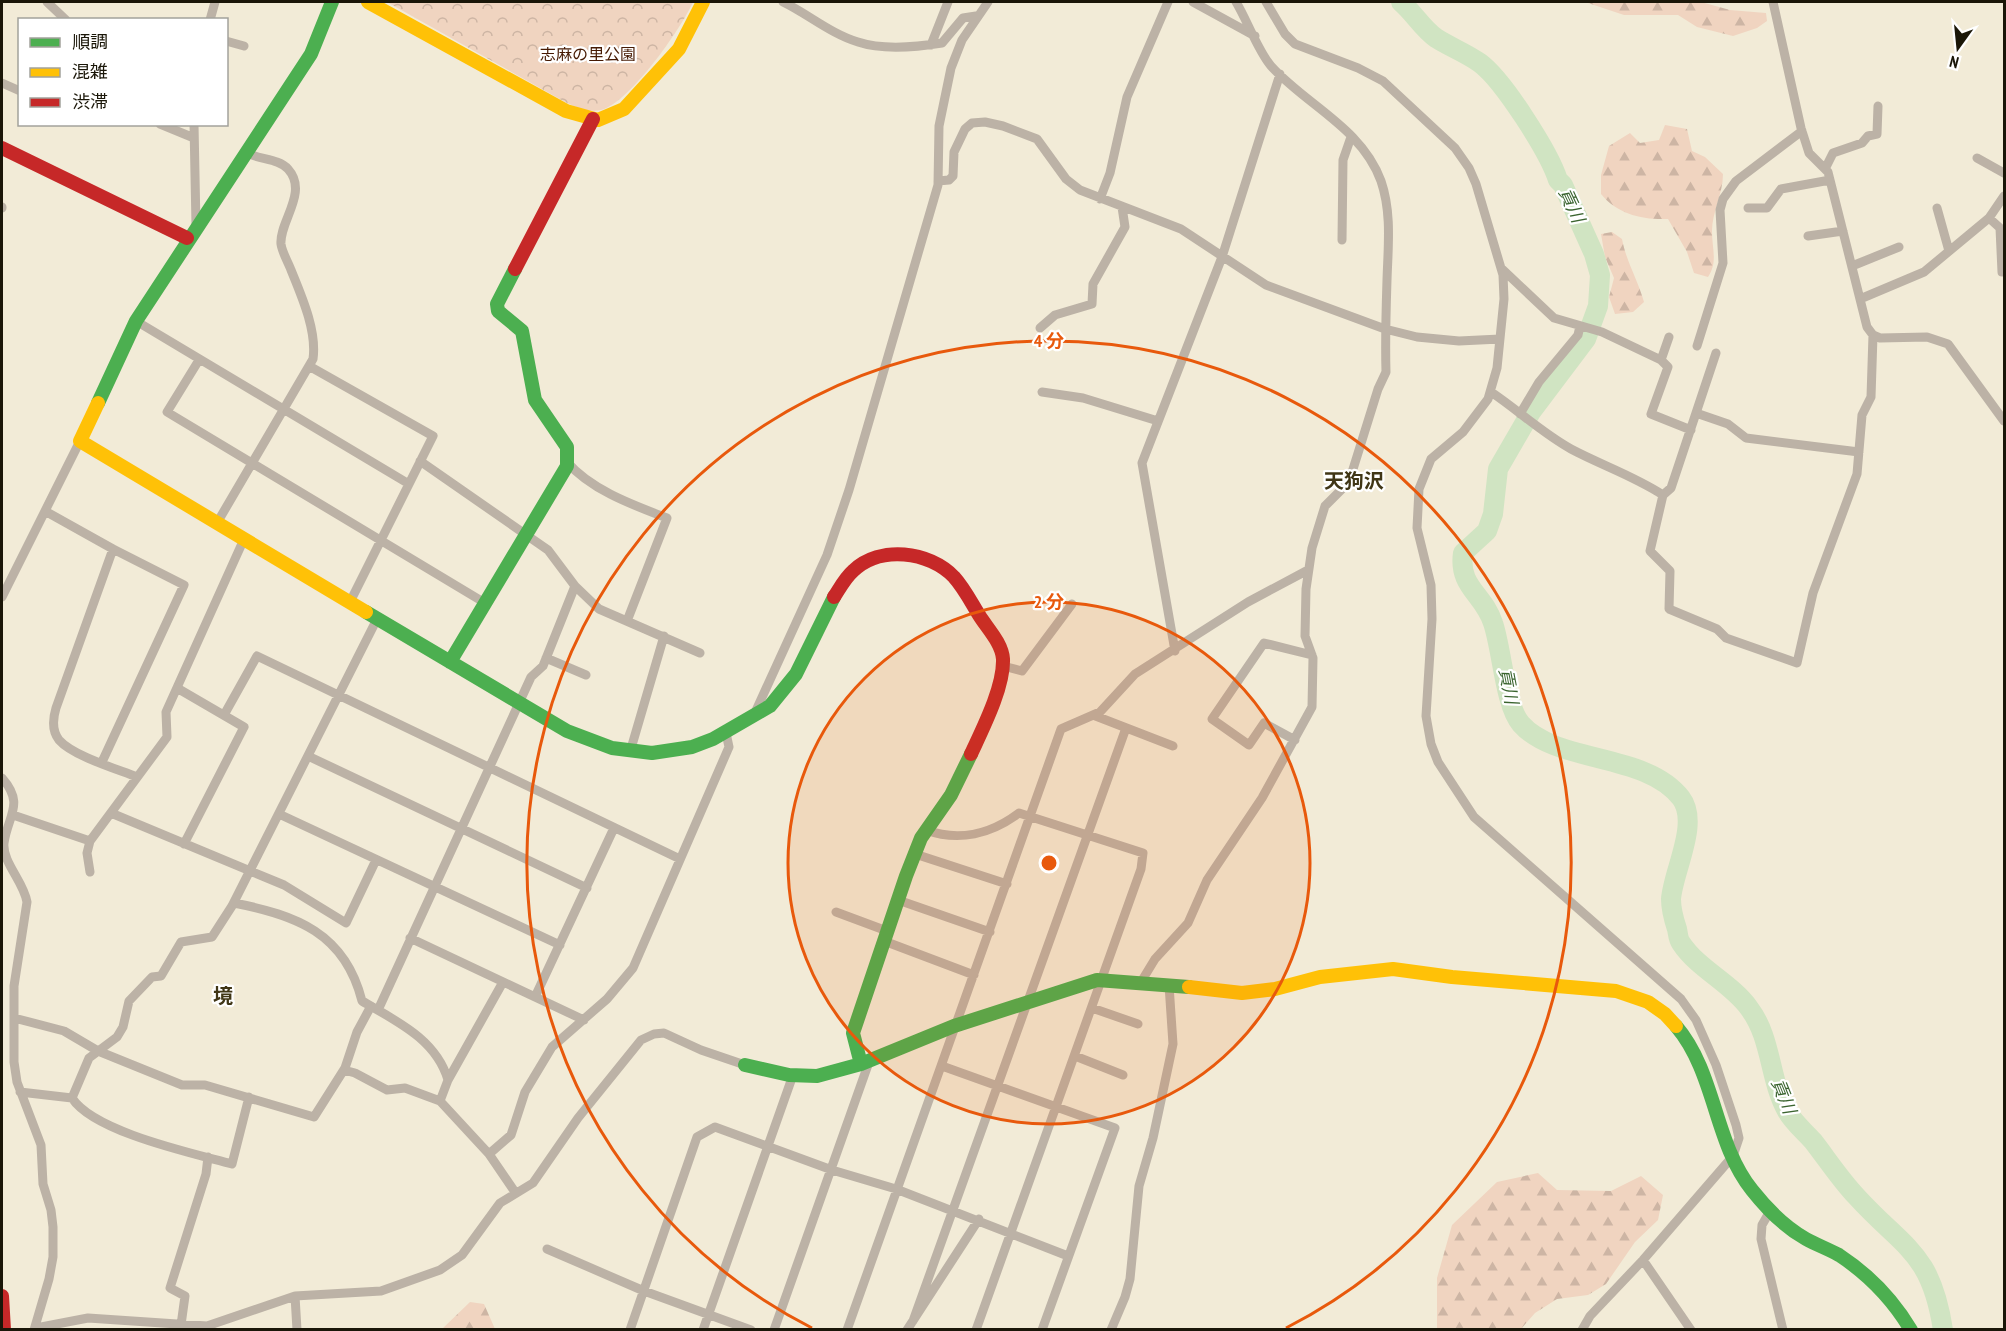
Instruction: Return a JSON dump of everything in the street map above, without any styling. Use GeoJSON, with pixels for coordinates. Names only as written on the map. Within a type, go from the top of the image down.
{"type":"FeatureCollection","features":[{"type":"Feature","properties":{"kind":"street"},"geometry":{"type":"LineString","coordinates":[[47,2],[64,18]]}},
{"type":"Feature","properties":{"kind":"street"},"geometry":{"type":"LineString","coordinates":[[211,18],[215,2]]}},
{"type":"Feature","properties":{"kind":"street"},"geometry":{"type":"LineString","coordinates":[[2,597],[80,441],[136,321],[188,238],[311,54],[332,2]]}},
{"type":"Feature","properties":{"kind":"street"},"geometry":{"type":"LineString","coordinates":[[368,2],[566,111],[593,119],[612,116],[624,109],[656,75],[679,49],[703,2]]}},
{"type":"Feature","properties":{"kind":"street"},"geometry":{"type":"LineString","coordinates":[[783,2],[858,43],[909,48],[942,43],[963,18],[976,16]]}},
{"type":"Feature","properties":{"kind":"street"},"geometry":{"type":"LineString","coordinates":[[931,45],[948,2]]}},
{"type":"Feature","properties":{"kind":"street"},"geometry":{"type":"LineString","coordinates":[[753,718],[827,555],[849,490],[938,181],[939,126],[951,68],[976,16],[988,2]]}},
{"type":"Feature","properties":{"kind":"street"},"geometry":{"type":"LineString","coordinates":[[1100,200],[1110,173],[1127,97],[1168,2]]}},
{"type":"Feature","properties":{"kind":"street"},"geometry":{"type":"LineString","coordinates":[[1193,2],[1255,36]]}},
{"type":"Feature","properties":{"kind":"street"},"geometry":{"type":"LineString","coordinates":[[1141,982],[1155,959],[1188,923],[1207,880],[1262,798],[1312,707],[1312,655],[1305,636],[1308,570],[1318,522],[1325,506],[1349,482],[1378,389],[1386,372],[1385,330],[1389,217],[1380,178],[1365,152],[1351,137],[1280,74],[1261,54],[1255,36],[1236,2]]}},
{"type":"Feature","properties":{"kind":"street"},"geometry":{"type":"LineString","coordinates":[[1266,2],[1285,34],[1295,44],[1358,68],[1383,81],[1455,148],[1469,168],[1476,184],[1501,268],[1504,299],[1497,368],[1491,392],[1476,417],[1431,459],[1419,489],[1417,528],[1431,585],[1432,619],[1426,716],[1431,744],[1438,762],[1474,818],[1681,999],[1696,1020],[1708,1047],[1739,1138],[1733,1156],[1643,1260],[1590,1316],[1582,1329]]}},
{"type":"Feature","properties":{"kind":"street"},"geometry":{"type":"LineString","coordinates":[[1716,353],[1671,488],[1663,495],[1650,551],[1671,571],[1669,609],[1717,629],[1726,638],[1797,663],[1813,593],[1857,474],[1862,415],[1871,397],[1873,335],[1867,327],[1830,180],[1825,169],[1809,153],[1802,131],[1773,2]]}},
{"type":"Feature","properties":{"kind":"street"},"geometry":{"type":"LineString","coordinates":[[228,42],[244,46]]}},
{"type":"Feature","properties":{"kind":"street"},"geometry":{"type":"LineString","coordinates":[[1175,651],[1142,463],[1222,257],[1280,74]]}},
{"type":"Feature","properties":{"kind":"street"},"geometry":{"type":"LineString","coordinates":[[2,83],[18,90]]}},
{"type":"Feature","properties":{"kind":"street"},"geometry":{"type":"LineString","coordinates":[[1825,169],[1833,153],[1863,143],[1868,136],[1877,134],[1878,106]]}},
{"type":"Feature","properties":{"kind":"street"},"geometry":{"type":"LineString","coordinates":[[450,662],[567,462],[567,447],[535,400],[522,331],[498,311],[496,304],[593,119]]}},
{"type":"Feature","properties":{"kind":"street"},"geometry":{"type":"LineString","coordinates":[[938,181],[949,180],[953,176],[954,152],[965,129],[972,123],[985,122],[1029,135],[1036,140],[1066,179],[1100,200],[1181,229],[1266,285],[1385,330],[1417,337],[1459,341],[1500,339]]}},
{"type":"Feature","properties":{"kind":"street"},"geometry":{"type":"LineString","coordinates":[[165,126],[194,138]]}},
{"type":"Feature","properties":{"kind":"street"},"geometry":{"type":"LineString","coordinates":[[194,126],[196,226]]}},
{"type":"Feature","properties":{"kind":"street"},"geometry":{"type":"LineString","coordinates":[[1696,346],[1722,263],[1720,210],[1723,199],[1736,181],[1802,131]]}},
{"type":"Feature","properties":{"kind":"street"},"geometry":{"type":"LineString","coordinates":[[1342,240],[1343,160],[1351,137]]}},
{"type":"Feature","properties":{"kind":"street"},"geometry":{"type":"LineString","coordinates":[[2,148],[188,238]]}},
{"type":"Feature","properties":{"kind":"street"},"geometry":{"type":"LineString","coordinates":[[217,522],[309,366],[315,347],[300,294],[281,243],[294,199],[293,179],[288,169],[280,164],[254,157],[246,152]]}},
{"type":"Feature","properties":{"kind":"street"},"geometry":{"type":"LineString","coordinates":[[1977,158],[2004,173]]}},
{"type":"Feature","properties":{"kind":"street"},"geometry":{"type":"LineString","coordinates":[[1748,208],[1767,208],[1781,189],[1830,180]]}},
{"type":"Feature","properties":{"kind":"street"},"geometry":{"type":"LineString","coordinates":[[1860,299],[1924,272],[1992,215],[2004,196]]}},
{"type":"Feature","properties":{"kind":"street"},"geometry":{"type":"LineString","coordinates":[[1040,328],[1055,315],[1092,304],[1093,284],[1125,227],[1122,207]]}},
{"type":"Feature","properties":{"kind":"street"},"geometry":{"type":"LineString","coordinates":[[1937,208],[1949,251]]}},
{"type":"Feature","properties":{"kind":"street"},"geometry":{"type":"LineString","coordinates":[[1992,215],[2004,211]]}},
{"type":"Feature","properties":{"kind":"street"},"geometry":{"type":"LineString","coordinates":[[1992,215],[2000,228],[2002,272],[2004,272]]}},
{"type":"Feature","properties":{"kind":"street"},"geometry":{"type":"LineString","coordinates":[[1808,236],[1843,231]]}},
{"type":"Feature","properties":{"kind":"street"},"geometry":{"type":"LineString","coordinates":[[1852,266],[1899,247]]}},
{"type":"Feature","properties":{"kind":"street"},"geometry":{"type":"LineString","coordinates":[[1501,268],[1554,318],[1602,332],[1661,360],[1668,367],[1651,414],[1691,430]]}},
{"type":"Feature","properties":{"kind":"street"},"geometry":{"type":"LineString","coordinates":[[136,321],[409,484]]}},
{"type":"Feature","properties":{"kind":"street"},"geometry":{"type":"LineString","coordinates":[[1520,415],[1539,382],[1582,327]]}},
{"type":"Feature","properties":{"kind":"street"},"geometry":{"type":"LineString","coordinates":[[1873,335],[1889,339],[1927,337],[1948,345],[2000,408],[2004,421]]}},
{"type":"Feature","properties":{"kind":"street"},"geometry":{"type":"LineString","coordinates":[[1661,360],[1669,338]]}},
{"type":"Feature","properties":{"kind":"street"},"geometry":{"type":"LineString","coordinates":[[199,360],[167,412],[485,603]]}},
{"type":"Feature","properties":{"kind":"street"},"geometry":{"type":"LineString","coordinates":[[309,366],[433,436],[350,602]]}},
{"type":"Feature","properties":{"kind":"street"},"geometry":{"type":"LineString","coordinates":[[1491,392],[1533,425],[1571,449],[1643,482],[1663,495]]}},
{"type":"Feature","properties":{"kind":"street"},"geometry":{"type":"LineString","coordinates":[[1042,393],[1083,398],[1158,421]]}},
{"type":"Feature","properties":{"kind":"street"},"geometry":{"type":"LineString","coordinates":[[1696,413],[1728,424],[1746,438],[1858,452]]}},
{"type":"Feature","properties":{"kind":"street"},"geometry":{"type":"LineString","coordinates":[[80,441],[567,730],[599,746],[630,752],[655,755],[680,752],[726,733],[753,718],[787,688],[842,586],[854,570],[869,560],[887,555],[904,555],[938,564],[953,576],[996,640],[1003,657],[1003,666],[997,690],[965,767],[951,794],[926,830],[898,900],[853,1033],[865,1063],[832,1170],[774,1329]]}},
{"type":"Feature","properties":{"kind":"street"},"geometry":{"type":"LineString","coordinates":[[420,461],[548,550],[575,586],[599,609],[700,653]]}},
{"type":"Feature","properties":{"kind":"street"},"geometry":{"type":"LineString","coordinates":[[567,462],[576,472],[596,485],[667,518],[627,621]]}},
{"type":"Feature","properties":{"kind":"street"},"geometry":{"type":"LineString","coordinates":[[45,511],[183,585],[102,762]]}},
{"type":"Feature","properties":{"kind":"street"},"geometry":{"type":"LineString","coordinates":[[90,872],[87,853],[90,841],[167,737],[166,712],[244,539]]}},
{"type":"Feature","properties":{"kind":"street"},"geometry":{"type":"LineString","coordinates":[[113,549],[52,721],[58,739],[71,749],[137,777]]}},
{"type":"Feature","properties":{"kind":"street"},"geometry":{"type":"LineString","coordinates":[[847,1329],[1061,729],[1100,712],[1135,674],[1175,651],[1248,602],[1308,570]]}},
{"type":"Feature","properties":{"kind":"street"},"geometry":{"type":"LineString","coordinates":[[14,1018],[64,1031],[98,1051],[182,1085],[205,1084],[314,1118],[344,1070],[357,1032],[374,1008],[410,938],[531,677],[543,666],[575,586]]}},
{"type":"Feature","properties":{"kind":"street"},"geometry":{"type":"LineString","coordinates":[[1003,666],[1022,671],[1072,604]]}},
{"type":"Feature","properties":{"kind":"street"},"geometry":{"type":"LineString","coordinates":[[72,1098],[89,1058],[117,1037],[123,1027],[129,1001],[152,977],[161,976],[182,942],[212,937],[234,903],[377,619]]}},
{"type":"Feature","properties":{"kind":"street"},"geometry":{"type":"LineString","coordinates":[[630,752],[664,636]]}},
{"type":"Feature","properties":{"kind":"street"},"geometry":{"type":"LineString","coordinates":[[1295,740],[1264,723],[1249,745],[1212,719],[1264,643],[1312,655]]}},
{"type":"Feature","properties":{"kind":"street"},"geometry":{"type":"LineString","coordinates":[[224,715],[257,656],[680,859]]}},
{"type":"Feature","properties":{"kind":"street"},"geometry":{"type":"LineString","coordinates":[[546,658],[586,675]]}},
{"type":"Feature","properties":{"kind":"street"},"geometry":{"type":"LineString","coordinates":[[177,688],[244,727],[184,844]]}},
{"type":"Feature","properties":{"kind":"street"},"geometry":{"type":"LineString","coordinates":[[1093,715],[1173,746]]}},
{"type":"Feature","properties":{"kind":"street"},"geometry":{"type":"LineString","coordinates":[[910,1325],[999,1085],[1126,728]]}},
{"type":"Feature","properties":{"kind":"street"},"geometry":{"type":"LineString","coordinates":[[489,1154],[511,1136],[525,1092],[552,1047],[584,1020],[633,968],[729,747],[726,733]]}},
{"type":"Feature","properties":{"kind":"street"},"geometry":{"type":"LineString","coordinates":[[308,756],[586,888]]}},
{"type":"Feature","properties":{"kind":"street"},"geometry":{"type":"LineString","coordinates":[[2,778],[11,791],[15,803],[4,843],[5,854],[25,889],[27,902],[24,931],[18,950],[14,1062],[20,1092],[40,1145],[43,1184],[51,1210],[53,1227],[53,1257],[49,1280],[35,1329],[88,1318],[222,1326],[296,1296],[381,1291],[440,1270],[462,1255],[500,1203],[515,1192],[533,1184],[578,1118],[641,1040],[654,1034],[664,1033],[701,1050],[745,1065],[793,1075],[817,1076],[865,1063],[954,1026],[1102,980],[1242,993],[1275,989],[1320,977],[1393,969],[1605,989],[1648,1001],[1666,1014],[1680,1029],[1691,1048],[1739,1173],[1770,1211],[1803,1237],[1838,1256],[1868,1281],[1906,1320],[1911,1329]]}},
{"type":"Feature","properties":{"kind":"street"},"geometry":{"type":"LineString","coordinates":[[111,813],[284,885],[346,923],[376,860]]}},
{"type":"Feature","properties":{"kind":"street"},"geometry":{"type":"LineString","coordinates":[[926,830],[942,836],[964,837],[995,827],[1019,813],[1143,853],[1141,869],[976,1329]]}},
{"type":"Feature","properties":{"kind":"street"},"geometry":{"type":"LineString","coordinates":[[279,814],[560,945]]}},
{"type":"Feature","properties":{"kind":"street"},"geometry":{"type":"LineString","coordinates":[[13,816],[90,841]]}},
{"type":"Feature","properties":{"kind":"street"},"geometry":{"type":"LineString","coordinates":[[535,997],[614,828]]}},
{"type":"Feature","properties":{"kind":"street"},"geometry":{"type":"LineString","coordinates":[[915,854],[1007,884]]}},
{"type":"Feature","properties":{"kind":"street"},"geometry":{"type":"LineString","coordinates":[[898,900],[990,932]]}},
{"type":"Feature","properties":{"kind":"street"},"geometry":{"type":"LineString","coordinates":[[234,903],[267,909],[311,928],[326,939],[357,978],[362,1001],[422,1039],[441,1062],[448,1080]]}},
{"type":"Feature","properties":{"kind":"street"},"geometry":{"type":"LineString","coordinates":[[836,912],[974,975]]}},
{"type":"Feature","properties":{"kind":"street"},"geometry":{"type":"LineString","coordinates":[[410,938],[584,1020]]}},
{"type":"Feature","properties":{"kind":"street"},"geometry":{"type":"LineString","coordinates":[[440,1101],[448,1080],[503,982]]}},
{"type":"Feature","properties":{"kind":"street"},"geometry":{"type":"LineString","coordinates":[[1111,1329],[1130,1279],[1139,1186],[1153,1138],[1173,1044],[1169,985]]}},
{"type":"Feature","properties":{"kind":"street"},"geometry":{"type":"LineString","coordinates":[[1092,1008],[1138,1024]]}},
{"type":"Feature","properties":{"kind":"street"},"geometry":{"type":"LineString","coordinates":[[1075,1056],[1123,1075]]}},
{"type":"Feature","properties":{"kind":"street"},"geometry":{"type":"LineString","coordinates":[[942,1066],[1115,1128],[1042,1329]]}},
{"type":"Feature","properties":{"kind":"street"},"geometry":{"type":"LineString","coordinates":[[344,1070],[355,1073],[387,1090],[405,1088],[440,1101],[489,1154],[515,1192]]}},
{"type":"Feature","properties":{"kind":"street"},"geometry":{"type":"LineString","coordinates":[[703,1329],[793,1075]]}},
{"type":"Feature","properties":{"kind":"street"},"geometry":{"type":"LineString","coordinates":[[20,1092],[72,1098]]}},
{"type":"Feature","properties":{"kind":"street"},"geometry":{"type":"LineString","coordinates":[[72,1098],[79,1109],[91,1118],[159,1143],[232,1164],[249,1097]]}},
{"type":"Feature","properties":{"kind":"street"},"geometry":{"type":"LineString","coordinates":[[630,1329],[697,1137],[715,1127],[832,1170],[896,1189],[952,1213],[979,1219],[1068,1256]]}},
{"type":"Feature","properties":{"kind":"street"},"geometry":{"type":"LineString","coordinates":[[181,1325],[185,1296],[170,1288],[206,1174],[208,1157]]}},
{"type":"Feature","properties":{"kind":"street"},"geometry":{"type":"LineString","coordinates":[[1770,1211],[1762,1225],[1761,1239],[1783,1329]]}},
{"type":"Feature","properties":{"kind":"street"},"geometry":{"type":"LineString","coordinates":[[910,1325],[979,1219]]}},
{"type":"Feature","properties":{"kind":"street"},"geometry":{"type":"LineString","coordinates":[[547,1249],[644,1291],[751,1329]]}},
{"type":"Feature","properties":{"kind":"street"},"geometry":{"type":"LineString","coordinates":[[1643,1260],[1691,1329]]}},
{"type":"Feature","properties":{"kind":"street"},"geometry":{"type":"LineString","coordinates":[[296,1296],[297,1329]]}},
{"type":"Feature","properties":{"kind":"street"},"geometry":{"type":"LineString","coordinates":[[2,1298],[4,1329]]}},
{"type":"Feature","properties":{"kind":"green space","name":"志麻の里公園"},"geometry":{"type":"Polygon","coordinates":[[[387,2],[693,2],[678,29],[639,80],[626,94],[612,104],[601,110],[592,111],[565,102],[387,2]]]}},
{"type":"Feature","properties":{"kind":"green space"},"geometry":{"type":"Polygon","coordinates":[[[1585,2],[1701,2],[1730,10],[1766,13],[1767,21],[1757,28],[1733,36],[1697,27],[1678,15],[1624,15],[1585,2]]]}},
{"type":"Feature","properties":{"kind":"green space"},"geometry":{"type":"Polygon","coordinates":[[[1665,125],[1687,129],[1692,151],[1705,157],[1723,174],[1712,224],[1714,261],[1708,277],[1694,273],[1687,252],[1668,219],[1640,217],[1622,211],[1601,194],[1601,175],[1609,146],[1630,133],[1640,143],[1659,140],[1665,125]]]}},
{"type":"Feature","properties":{"kind":"green space"},"geometry":{"type":"Polygon","coordinates":[[[1612,232],[1622,239],[1644,302],[1633,312],[1615,314],[1609,297],[1614,278],[1605,257],[1601,234],[1612,232]]]}},
{"type":"Feature","properties":{"kind":"green space"},"geometry":{"type":"Polygon","coordinates":[[[1538,1173],[1557,1190],[1611,1191],[1641,1176],[1663,1195],[1658,1220],[1635,1242],[1606,1284],[1588,1295],[1557,1299],[1535,1313],[1521,1329],[1437,1329],[1437,1278],[1452,1225],[1497,1182],[1538,1173]]]}},
{"type":"Feature","properties":{"kind":"green space"},"geometry":{"type":"Polygon","coordinates":[[[470,1302],[484,1304],[495,1329],[442,1329],[470,1302]]]}},
{"type":"Feature","properties":{"kind":"waterway","name":"貢川"},"geometry":{"type":"LineString","coordinates":[[1401,2],[1436,38],[1480,63],[1512,100],[1563,185],[1594,254],[1600,275],[1598,306],[1586,339],[1531,412],[1498,469],[1493,514],[1487,531],[1463,553],[1464,574],[1493,623],[1511,704],[1521,724],[1536,737],[1556,746],[1646,773],[1666,783],[1681,798],[1686,808],[1687,834],[1671,899],[1680,941],[1696,961],[1733,991],[1749,1008],[1762,1032],[1781,1099],[1787,1111],[1850,1189],[1913,1253],[1923,1267],[1938,1304],[1943,1330]]}},
{"type":"Feature","properties":{"kind":"traffic: fast"},"geometry":{"type":"LineString","coordinates":[[98,403],[136,321],[311,54],[332,2]]}},
{"type":"Feature","properties":{"kind":"traffic: fast"},"geometry":{"type":"LineString","coordinates":[[450,662],[567,466],[567,447],[535,400],[522,331],[498,311],[497,304],[515,269]]}},
{"type":"Feature","properties":{"kind":"traffic: fast"},"geometry":{"type":"LineString","coordinates":[[366,612],[567,731],[612,748],[652,753],[692,747],[713,739],[770,706],[796,674],[834,597]]}},
{"type":"Feature","properties":{"kind":"traffic: fast"},"geometry":{"type":"LineString","coordinates":[[861,1064],[853,1033],[906,876],[921,838],[951,795],[971,754]]}},
{"type":"Feature","properties":{"kind":"traffic: fast"},"geometry":{"type":"LineString","coordinates":[[745,1065],[789,1075],[817,1076],[861,1064],[954,1026],[1097,980],[1189,987]]}},
{"type":"Feature","properties":{"kind":"traffic: fast"},"geometry":{"type":"LineString","coordinates":[[1676,1026],[1699,1065],[1730,1151],[1739,1171],[1752,1190],[1770,1211],[1791,1229],[1839,1255],[1870,1279],[1888,1298],[1911,1330]]}},
{"type":"Feature","properties":{"kind":"traffic: slow"},"geometry":{"type":"LineString","coordinates":[[368,2],[566,111],[598,120],[624,109],[679,49],[703,2]]}},
{"type":"Feature","properties":{"kind":"traffic: slow"},"geometry":{"type":"LineString","coordinates":[[98,403],[80,441],[366,612]]}},
{"type":"Feature","properties":{"kind":"traffic: slow"},"geometry":{"type":"LineString","coordinates":[[1189,987],[1242,993],[1275,989],[1320,977],[1393,969],[1452,977],[1616,991],[1648,1002],[1665,1014],[1676,1026]]}},
{"type":"Feature","properties":{"kind":"traffic: jam"},"geometry":{"type":"LineString","coordinates":[[515,269],[593,119]]}},
{"type":"Feature","properties":{"kind":"traffic: jam"},"geometry":{"type":"LineString","coordinates":[[2,148],[187,238]]}},
{"type":"Feature","properties":{"kind":"traffic: jam"},"geometry":{"type":"LineString","coordinates":[[834,597],[853,571],[877,557],[904,554],[918,557],[944,568],[954,577],[997,641],[1003,659],[996,695],[971,754]]}},
{"type":"Feature","properties":{"kind":"traffic: jam"},"geometry":{"type":"LineString","coordinates":[[2,1296],[4,1330]]}},
{"type":"Feature","properties":{"kind":"district","name":"天狗沢"},"geometry":{"type":"Point","coordinates":[1354,481]}},
{"type":"Feature","properties":{"kind":"district","name":"境"},"geometry":{"type":"Point","coordinates":[223,996]}}]}
